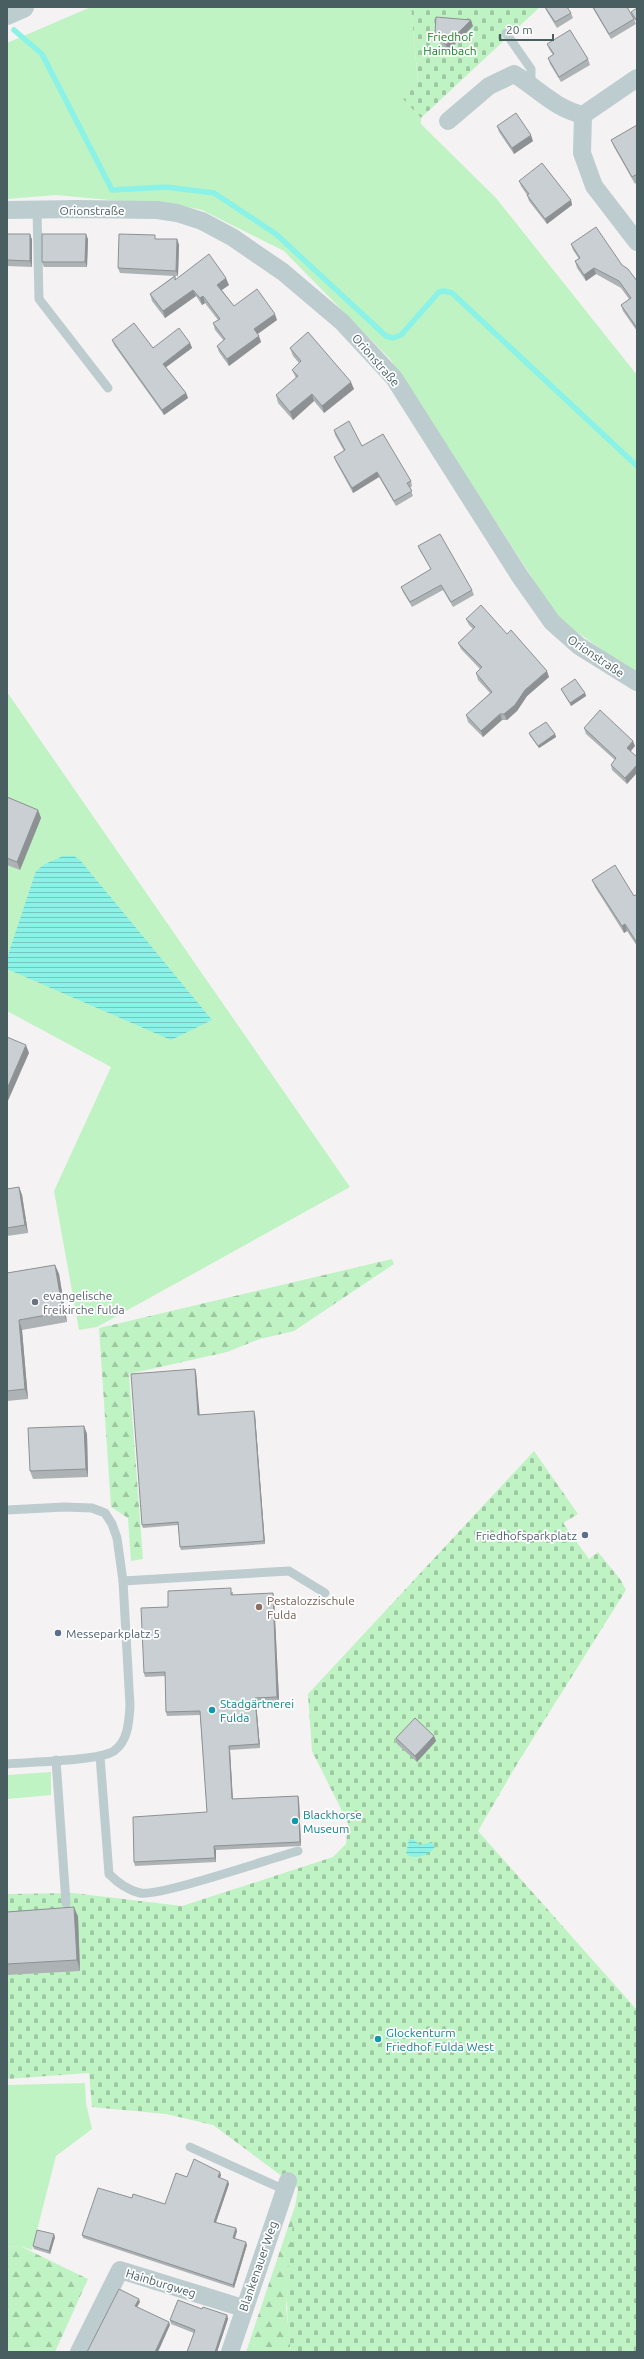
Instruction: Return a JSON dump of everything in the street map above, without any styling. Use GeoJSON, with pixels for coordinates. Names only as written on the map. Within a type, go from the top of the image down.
{"type":"FeatureCollection","features":[{"type":"Feature","properties":{"kind":"street"},"geometry":{"type":"LineString","coordinates":[[7,14],[23,7]]}},
{"type":"Feature","properties":{"kind":"street"},"geometry":{"type":"LineString","coordinates":[[448,121],[489,86],[514,74],[532,84],[566,111],[583,115],[637,78]]}},
{"type":"Feature","properties":{"kind":"street"},"geometry":{"type":"LineString","coordinates":[[583,115],[582,153],[594,186],[637,242]]}},
{"type":"Feature","properties":{"kind":"street","name":"Orionstraße"},"geometry":{"type":"LineString","coordinates":[[7,210],[157,210],[177,213],[202,221],[232,237],[283,272],[342,322],[394,378],[519,574],[552,622],[579,646],[637,682]]}},
{"type":"Feature","properties":{"kind":"street","name":"Blankenauer Weg"},"geometry":{"type":"LineString","coordinates":[[230,2352],[243,2308],[287,2186]]}},
{"type":"Feature","properties":{"kind":"street","name":"Hainburgweg"},"geometry":{"type":"LineString","coordinates":[[79,2352],[120,2270],[243,2308]]}},
{"type":"Feature","properties":{"kind":"lane"},"geometry":{"type":"LineString","coordinates":[[506,33],[531,69],[532,84]]}},
{"type":"Feature","properties":{"kind":"lane"},"geometry":{"type":"LineString","coordinates":[[37,210],[39,299],[108,388]]}},
{"type":"Feature","properties":{"kind":"lane"},"geometry":{"type":"LineString","coordinates":[[7,1510],[64,1507],[99,1510],[106,1513],[117,1538],[123,1581],[130,1706],[129,1723],[125,1738],[114,1751],[100,1756],[7,1764]]}},
{"type":"Feature","properties":{"kind":"lane"},"geometry":{"type":"LineString","coordinates":[[123,1581],[289,1571],[325,1593]]}},
{"type":"Feature","properties":{"kind":"lane"},"geometry":{"type":"LineString","coordinates":[[100,1756],[109,1874],[120,1885],[142,1893],[167,1889],[298,1851]]}},
{"type":"Feature","properties":{"kind":"lane"},"geometry":{"type":"LineString","coordinates":[[56,1760],[66,1903]]}},
{"type":"Feature","properties":{"kind":"lane"},"geometry":{"type":"LineString","coordinates":[[190,2147],[287,2186]]}},
{"type":"Feature","properties":{"kind":"green space"},"geometry":{"type":"Polygon","coordinates":[[[91,7],[411,7],[418,83],[403,99],[421,118],[421,124],[496,198],[637,375],[637,675],[559,619],[390,359],[284,251],[202,210],[158,201],[131,202],[56,195],[7,199],[7,43],[91,7]]]}},
{"type":"Feature","properties":{"kind":"green space","name":"Friedhof Haimbach"},"geometry":{"type":"Polygon","coordinates":[[[411,7],[540,7],[421,118],[403,99],[418,82],[411,7]]]}},
{"type":"Feature","properties":{"kind":"green space"},"geometry":{"type":"Polygon","coordinates":[[[7,692],[350,1187],[97,1327],[79,1330],[54,1191],[111,1067],[7,1011],[7,692]]]}},
{"type":"Feature","properties":{"kind":"green space"},"geometry":{"type":"Polygon","coordinates":[[[392,1259],[394,1264],[294,1331],[260,1339],[227,1352],[129,1374],[143,1559],[131,1561],[128,1518],[111,1507],[99,1328],[392,1259]]]}},
{"type":"Feature","properties":{"kind":"green space"},"geometry":{"type":"Polygon","coordinates":[[[534,1451],[578,1514],[563,1523],[589,1559],[598,1552],[620,1579],[626,1590],[517,1764],[478,1831],[637,2010],[637,2352],[291,2352],[288,2332],[287,2291],[292,2229],[298,2188],[213,2125],[166,2114],[92,2107],[89,2073],[7,2079],[7,1894],[73,1893],[182,1906],[333,1857],[346,1844],[348,1823],[312,1751],[308,1694],[534,1451]]]}},
{"type":"Feature","properties":{"kind":"green space"},"geometry":{"type":"Polygon","coordinates":[[[51,1772],[51,1795],[7,1799],[7,1775],[51,1772]]]}},
{"type":"Feature","properties":{"kind":"green space"},"geometry":{"type":"Polygon","coordinates":[[[85,2083],[86,2103],[92,2129],[56,2156],[32,2250],[20,2246],[7,2247],[7,2085],[85,2083]]]}},
{"type":"Feature","properties":{"kind":"green space"},"geometry":{"type":"Polygon","coordinates":[[[296,2203],[286,2308],[291,2352],[264,2352],[264,2348],[249,2343],[296,2203]]]}},
{"type":"Feature","properties":{"kind":"green space"},"geometry":{"type":"Polygon","coordinates":[[[20,2246],[88,2279],[55,2352],[7,2352],[7,2247],[20,2246]]]}},
{"type":"Feature","properties":{"kind":"green space"},"geometry":{"type":"Polygon","coordinates":[[[249,2343],[265,2348],[264,2352],[246,2352],[249,2343]]]}},
{"type":"Feature","properties":{"kind":"water"},"geometry":{"type":"Polygon","coordinates":[[[63,856],[74,856],[80,860],[212,1020],[171,1040],[7,969],[7,958],[36,871],[45,864],[63,856]]]}},
{"type":"Feature","properties":{"kind":"water"},"geometry":{"type":"Polygon","coordinates":[[[409,1839],[414,1840],[420,1845],[432,1842],[435,1847],[425,1855],[413,1857],[406,1854],[409,1839]]]}},
{"type":"Feature","properties":{"kind":"building"},"geometry":{"type":"Polygon","coordinates":[[[545,7],[567,7],[571,13],[555,22],[545,7]]]}},
{"type":"Feature","properties":{"kind":"building"},"geometry":{"type":"Polygon","coordinates":[[[593,7],[627,7],[634,19],[609,34],[593,7]]]}},
{"type":"Feature","properties":{"kind":"building"},"geometry":{"type":"Polygon","coordinates":[[[637,8],[637,21],[631,12],[637,8]]]}},
{"type":"Feature","properties":{"kind":"building"},"geometry":{"type":"Polygon","coordinates":[[[436,17],[471,20],[446,45],[435,33],[436,17]]]}},
{"type":"Feature","properties":{"kind":"building"},"geometry":{"type":"Polygon","coordinates":[[[570,30],[588,59],[559,77],[548,58],[554,54],[547,44],[570,30]]]}},
{"type":"Feature","properties":{"kind":"building"},"geometry":{"type":"Polygon","coordinates":[[[516,113],[531,135],[512,148],[497,126],[516,113]]]}},
{"type":"Feature","properties":{"kind":"building"},"geometry":{"type":"Polygon","coordinates":[[[637,125],[637,174],[632,177],[611,140],[637,125]]]}},
{"type":"Feature","properties":{"kind":"building"},"geometry":{"type":"Polygon","coordinates":[[[542,163],[571,200],[545,219],[527,195],[529,194],[519,181],[542,163]]]}},
{"type":"Feature","properties":{"kind":"building"},"geometry":{"type":"Polygon","coordinates":[[[596,227],[622,265],[628,269],[637,281],[637,328],[621,305],[631,298],[619,281],[594,268],[584,275],[575,261],[580,258],[571,244],[596,227]]]}},
{"type":"Feature","properties":{"kind":"building"},"geometry":{"type":"Polygon","coordinates":[[[7,234],[30,234],[30,261],[7,260],[7,234]]]}},
{"type":"Feature","properties":{"kind":"building"},"geometry":{"type":"Polygon","coordinates":[[[42,234],[86,234],[85,262],[42,262],[42,234]]]}},
{"type":"Feature","properties":{"kind":"building"},"geometry":{"type":"Polygon","coordinates":[[[119,234],[155,235],[155,239],[177,239],[176,271],[118,268],[119,234]]]}},
{"type":"Feature","properties":{"kind":"building"},"geometry":{"type":"Polygon","coordinates":[[[209,254],[226,278],[217,285],[234,306],[257,289],[275,314],[254,329],[259,336],[227,359],[217,346],[225,339],[213,323],[220,319],[203,296],[200,298],[193,290],[163,311],[150,294],[175,276],[175,280],[209,254]]]}},
{"type":"Feature","properties":{"kind":"building"},"geometry":{"type":"Polygon","coordinates":[[[134,323],[153,348],[179,328],[190,343],[163,364],[186,393],[162,410],[112,340],[134,323]]]}},
{"type":"Feature","properties":{"kind":"building"},"geometry":{"type":"Polygon","coordinates":[[[308,332],[351,382],[322,406],[312,394],[290,412],[276,395],[298,376],[292,370],[301,361],[290,348],[308,332]]]}},
{"type":"Feature","properties":{"kind":"building"},"geometry":{"type":"Polygon","coordinates":[[[349,421],[362,446],[383,434],[411,481],[407,483],[412,491],[394,501],[377,472],[352,488],[334,457],[345,450],[334,430],[349,421]]]}},
{"type":"Feature","properties":{"kind":"building"},"geometry":{"type":"Polygon","coordinates":[[[440,534],[472,590],[451,602],[441,585],[410,602],[401,587],[431,569],[418,546],[440,534]]]}},
{"type":"Feature","properties":{"kind":"building"},"geometry":{"type":"Polygon","coordinates":[[[481,605],[507,634],[511,630],[547,671],[525,690],[515,705],[504,714],[500,714],[481,731],[466,715],[492,692],[476,673],[482,667],[458,643],[475,627],[466,619],[481,605]]]}},
{"type":"Feature","properties":{"kind":"building"},"geometry":{"type":"Polygon","coordinates":[[[575,679],[585,693],[570,703],[561,689],[575,679]]]}},
{"type":"Feature","properties":{"kind":"building"},"geometry":{"type":"Polygon","coordinates":[[[600,710],[633,741],[627,748],[637,757],[637,765],[625,778],[611,765],[616,758],[584,728],[600,710]]]}},
{"type":"Feature","properties":{"kind":"building"},"geometry":{"type":"Polygon","coordinates":[[[546,722],[555,734],[538,746],[529,733],[546,722]]]}},
{"type":"Feature","properties":{"kind":"building"},"geometry":{"type":"Polygon","coordinates":[[[7,797],[38,810],[17,862],[7,858],[7,797]]]}},
{"type":"Feature","properties":{"kind":"building"},"geometry":{"type":"Polygon","coordinates":[[[615,865],[634,896],[637,894],[637,943],[625,924],[622,926],[592,880],[615,865]]]}},
{"type":"Feature","properties":{"kind":"building"},"geometry":{"type":"Polygon","coordinates":[[[7,1037],[26,1045],[7,1089],[7,1037]]]}},
{"type":"Feature","properties":{"kind":"building"},"geometry":{"type":"Polygon","coordinates":[[[19,1187],[25,1225],[7,1228],[7,1189],[19,1187]]]}},
{"type":"Feature","properties":{"kind":"building","name":"evangelische freikirche fulda"},"geometry":{"type":"Polygon","coordinates":[[[55,1265],[63,1312],[19,1320],[25,1389],[7,1391],[7,1273],[55,1265]]]}},
{"type":"Feature","properties":{"kind":"building"},"geometry":{"type":"Polygon","coordinates":[[[195,1369],[198,1415],[254,1411],[264,1541],[180,1547],[178,1522],[142,1525],[131,1374],[195,1369]]]}},
{"type":"Feature","properties":{"kind":"building"},"geometry":{"type":"Polygon","coordinates":[[[84,1426],[86,1469],[30,1471],[28,1428],[84,1426]]]}},
{"type":"Feature","properties":{"kind":"building"},"geometry":{"type":"Polygon","coordinates":[[[231,1588],[231,1595],[273,1593],[277,1697],[255,1698],[259,1744],[229,1746],[232,1799],[298,1796],[300,1842],[214,1846],[215,1858],[134,1862],[133,1817],[207,1812],[200,1711],[166,1712],[165,1672],[144,1673],[141,1608],[168,1607],[168,1591],[231,1588]]]}},
{"type":"Feature","properties":{"kind":"building"},"geometry":{"type":"Polygon","coordinates":[[[415,1718],[434,1736],[415,1756],[396,1738],[415,1718]]]}},
{"type":"Feature","properties":{"kind":"building"},"geometry":{"type":"Polygon","coordinates":[[[74,1907],[77,1960],[7,1964],[7,1912],[74,1907]]]}},
{"type":"Feature","properties":{"kind":"building"},"geometry":{"type":"Polygon","coordinates":[[[194,2159],[220,2172],[218,2177],[228,2181],[214,2222],[236,2228],[233,2238],[246,2242],[233,2285],[82,2235],[98,2188],[132,2198],[133,2194],[165,2204],[176,2173],[187,2177],[194,2159]]]}},
{"type":"Feature","properties":{"kind":"building"},"geometry":{"type":"Polygon","coordinates":[[[37,2230],[54,2234],[49,2251],[33,2246],[37,2230]]]}},
{"type":"Feature","properties":{"kind":"building"},"geometry":{"type":"Polygon","coordinates":[[[119,2289],[139,2299],[135,2306],[169,2322],[155,2352],[87,2352],[119,2289]]]}},
{"type":"Feature","properties":{"kind":"building"},"geometry":{"type":"Polygon","coordinates":[[[178,2300],[202,2309],[203,2307],[227,2315],[215,2352],[187,2352],[195,2330],[170,2320],[178,2300]]]}},
{"type":"Feature","properties":{"kind":"waterway"},"geometry":{"type":"LineString","coordinates":[[14,30],[42,54],[112,190],[166,187],[214,193],[276,234],[386,336],[393,338],[401,335],[439,292],[444,291],[452,293],[637,466]]}},
{"type":"Feature","properties":{"kind":"place","name":"evangelische freikirche fulda"},"geometry":{"type":"Point","coordinates":[35,1302]}},
{"type":"Feature","properties":{"kind":"place","name":"Friedhofsparkplatz"},"geometry":{"type":"Point","coordinates":[585,1535]}},
{"type":"Feature","properties":{"kind":"place","name":"Pestalozzischule Fulda"},"geometry":{"type":"Point","coordinates":[259,1607]}},
{"type":"Feature","properties":{"kind":"place","name":"Messeparkplatz 5"},"geometry":{"type":"Point","coordinates":[58,1633]}},
{"type":"Feature","properties":{"kind":"place","name":"Stadgärtnerei Fulda"},"geometry":{"type":"Point","coordinates":[212,1710]}},
{"type":"Feature","properties":{"kind":"place","name":"Blackhorse Museum"},"geometry":{"type":"Point","coordinates":[295,1821]}},
{"type":"Feature","properties":{"kind":"place","name":"Glockenturm Friedhof Fulda West"},"geometry":{"type":"Point","coordinates":[378,2039]}}]}
